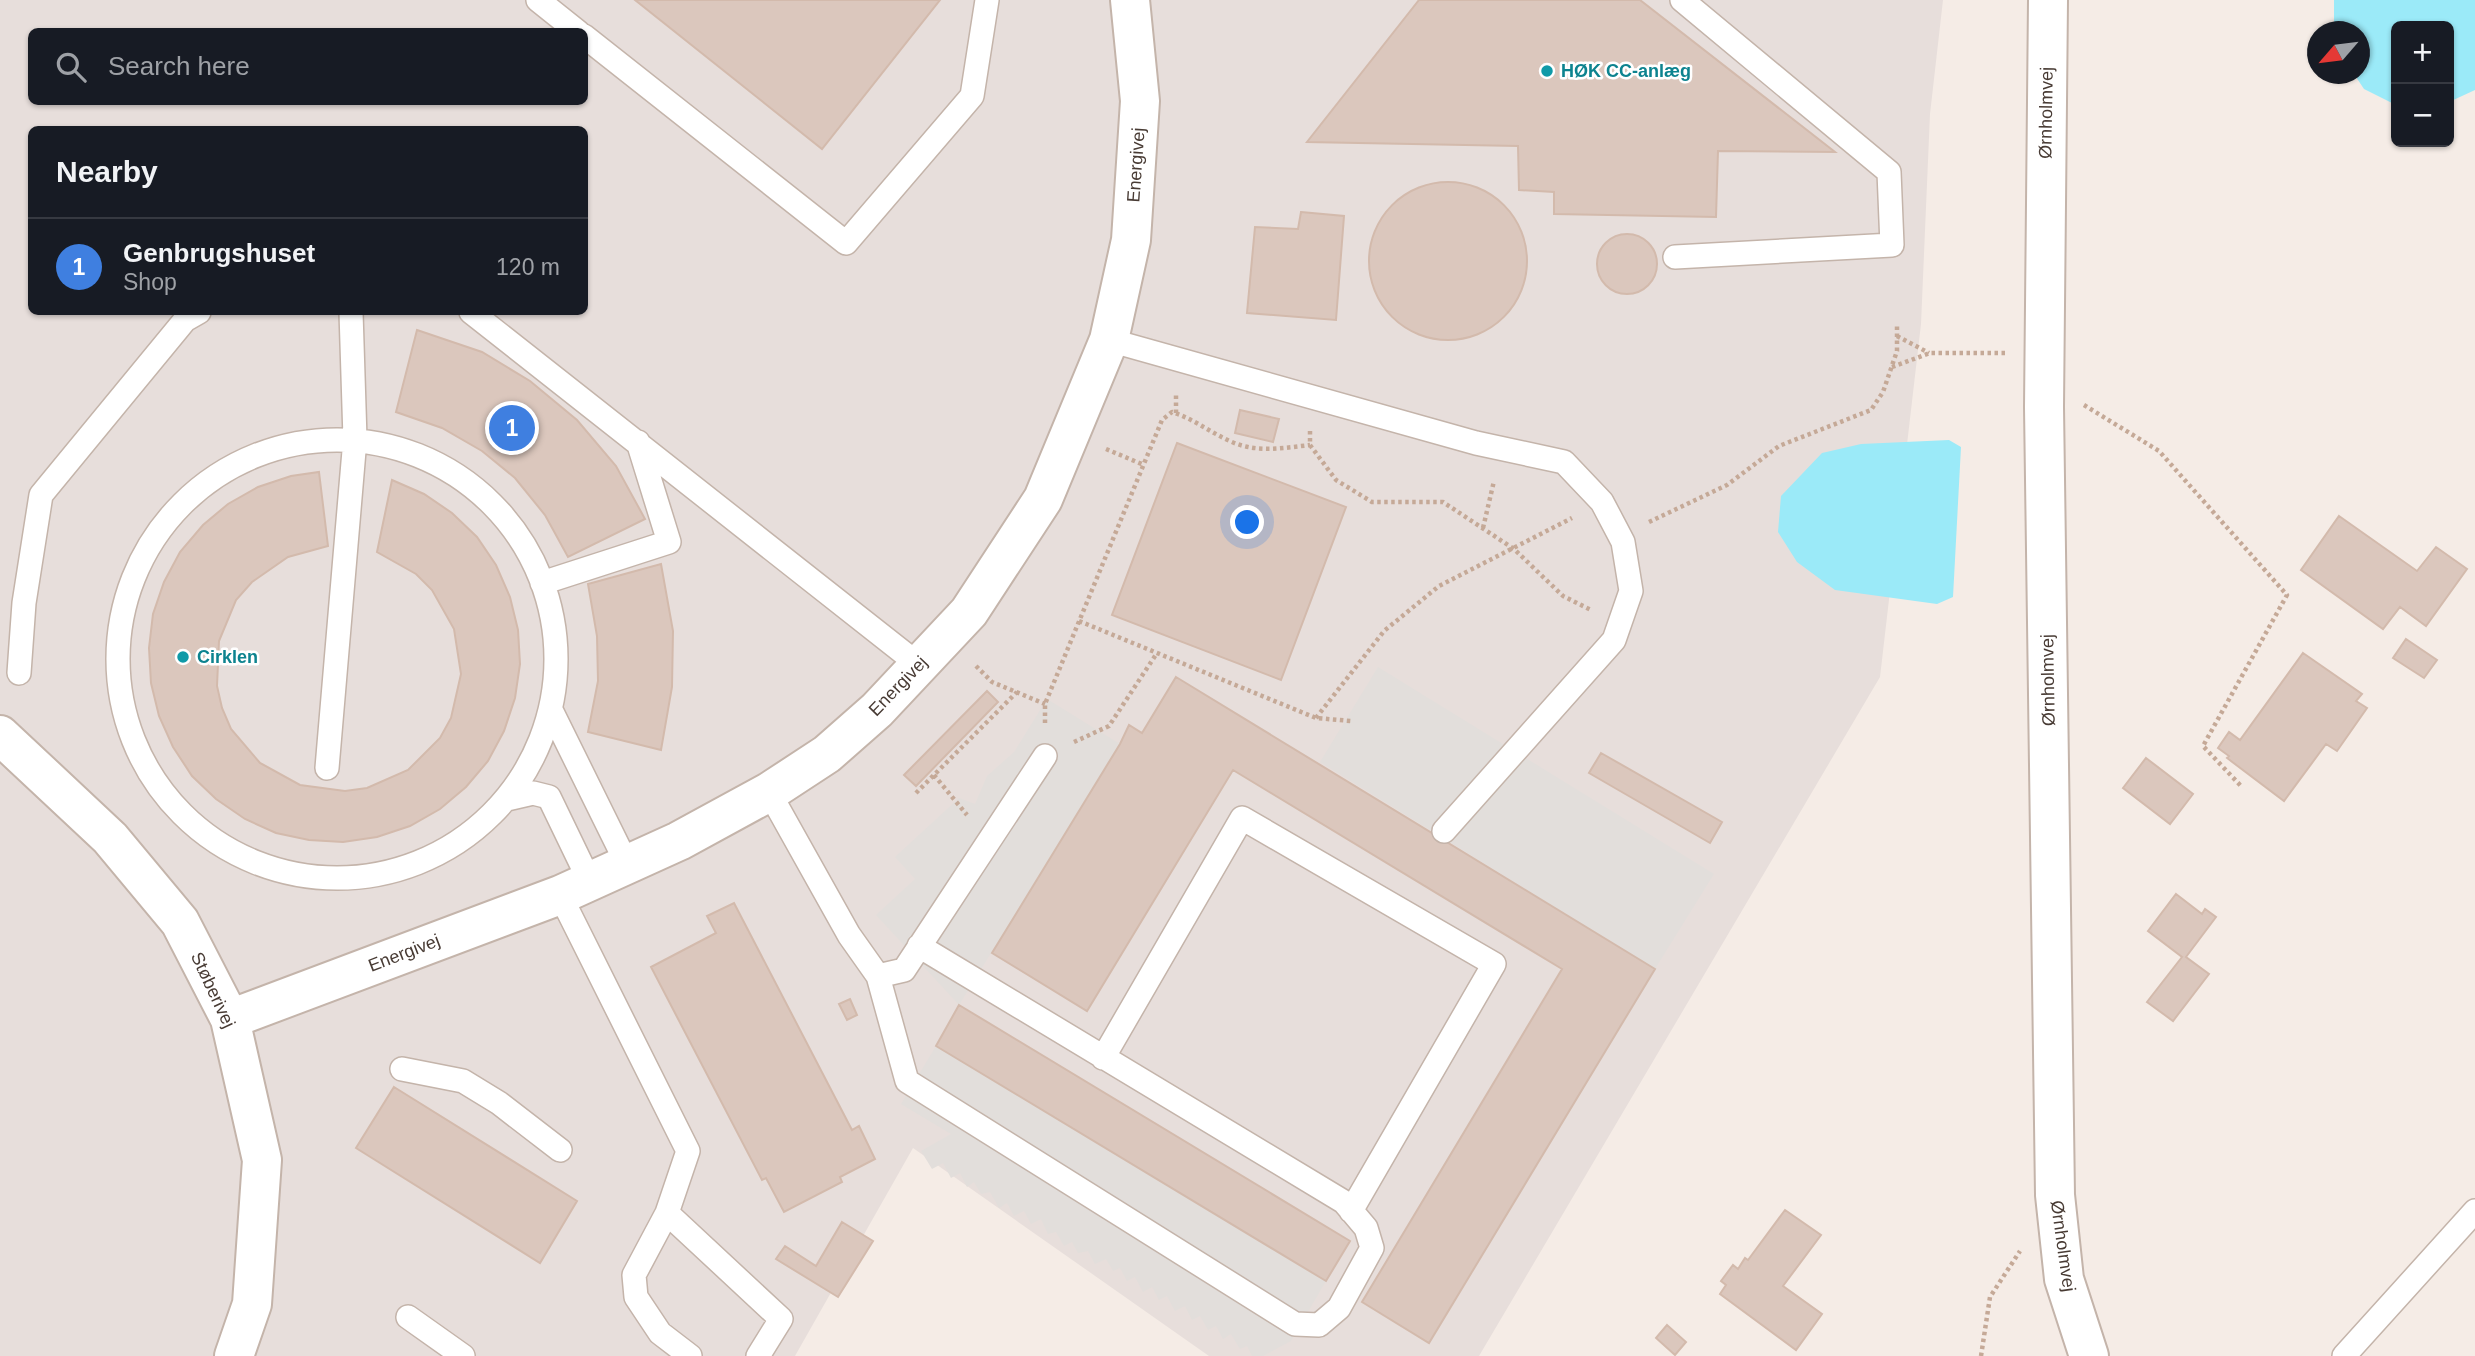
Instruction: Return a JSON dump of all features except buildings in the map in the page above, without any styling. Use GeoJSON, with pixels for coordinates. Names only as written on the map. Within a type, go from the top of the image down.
{"type":"FeatureCollection","features":[{"type":"Feature","properties":{"kind":"street","name":"Energivej"},"geometry":{"type":"LineString","coordinates":[[230,1018],[575,888],[769,792],[827,754],[877,710],[969,612],[1043,499],[1109,340],[1131,240],[1140,101],[1130,0]]}},
{"type":"Feature","properties":{"kind":"street","name":"Ørnholmvej"},"geometry":{"type":"LineString","coordinates":[[2049,0],[2044,407],[2054,1195],[2064,1279],[2089,1356]]}},
{"type":"Feature","properties":{"kind":"street","name":"Støberivej"},"geometry":{"type":"LineString","coordinates":[[0,735],[110,838],[180,922],[230,1018],[262,1160],[252,1304],[234,1356]]}},
{"type":"Feature","properties":{"kind":"lane"},"geometry":{"type":"LineString","coordinates":[[538,0],[573,28]]}},
{"type":"Feature","properties":{"kind":"lane"},"geometry":{"type":"LineString","coordinates":[[588,39],[846,243],[972,96],[987,0]]}},
{"type":"Feature","properties":{"kind":"lane"},"geometry":{"type":"LineString","coordinates":[[1675,257],[1892,245],[1889,172],[1682,0]]}},
{"type":"Feature","properties":{"kind":"lane"},"geometry":{"type":"LineString","coordinates":[[19,673],[23,603],[41,495],[185,320],[194,315]]}},
{"type":"Feature","properties":{"kind":"lane"},"geometry":{"type":"LineString","coordinates":[[327,768],[355,439],[351,315]]}},
{"type":"Feature","properties":{"kind":"lane"},"geometry":{"type":"LineString","coordinates":[[475,315],[919,665]]}},
{"type":"Feature","properties":{"kind":"lane"},"geometry":{"type":"LineString","coordinates":[[1109,340],[1501,449],[1564,462],[1602,502],[1619,535],[1630,591],[1614,640],[1444,831]]}},
{"type":"Feature","properties":{"kind":"lane"},"geometry":{"type":"LineString","coordinates":[[355,439],[408,450],[457,474],[498,509],[530,553],[542,583],[550,604],[557,657],[551,710],[534,757],[507,799],[460,842],[401,870],[337,880],[274,870],[216,842],[167,799],[134,744],[117,682],[120,618],[141,557],[179,505],[230,466],[254,456],[290,443],[355,439]]}},
{"type":"Feature","properties":{"kind":"lane"},"geometry":{"type":"LineString","coordinates":[[542,583],[669,542],[638,442]]}},
{"type":"Feature","properties":{"kind":"lane"},"geometry":{"type":"LineString","coordinates":[[551,710],[627,864]]}},
{"type":"Feature","properties":{"kind":"lane"},"geometry":{"type":"LineString","coordinates":[[878,976],[904,970],[1045,756]]}},
{"type":"Feature","properties":{"kind":"lane"},"geometry":{"type":"LineString","coordinates":[[769,792],[849,935],[878,976],[907,1081],[1295,1324],[1319,1325],[1339,1308],[1372,1248],[1366,1228],[1344,1202],[919,946]]}},
{"type":"Feature","properties":{"kind":"lane"},"geometry":{"type":"LineString","coordinates":[[507,799],[533,793],[549,797],[575,888],[688,1151],[667,1213],[634,1275],[636,1297],[660,1333],[690,1356]]}},
{"type":"Feature","properties":{"kind":"lane"},"geometry":{"type":"LineString","coordinates":[[1103,1058],[1242,818],[1494,964],[1351,1212]]}},
{"type":"Feature","properties":{"kind":"lane"},"geometry":{"type":"LineString","coordinates":[[402,1069],[463,1082],[499,1103],[560,1150]]}},
{"type":"Feature","properties":{"kind":"lane"},"geometry":{"type":"LineString","coordinates":[[2344,1356],[2475,1211]]}},
{"type":"Feature","properties":{"kind":"lane"},"geometry":{"type":"LineString","coordinates":[[667,1213],[781,1320],[758,1356]]}},
{"type":"Feature","properties":{"kind":"lane"},"geometry":{"type":"LineString","coordinates":[[408,1317],[463,1356]]}},
{"type":"Feature","properties":{"kind":"path"},"geometry":{"type":"LineString","coordinates":[[1619,535],[1727,485],[1779,446],[1871,410],[1883,392],[1897,351],[1897,326]]}},
{"type":"Feature","properties":{"kind":"path"},"geometry":{"type":"LineString","coordinates":[[1897,336],[1930,353]]}},
{"type":"Feature","properties":{"kind":"path"},"geometry":{"type":"LineString","coordinates":[[1892,367],[1930,353],[2044,353]]}},
{"type":"Feature","properties":{"kind":"path"},"geometry":{"type":"LineString","coordinates":[[1313,398],[1310,445],[1336,480],[1372,502],[1443,502],[1514,549],[1563,596],[1620,625]]}},
{"type":"Feature","properties":{"kind":"path"},"geometry":{"type":"LineString","coordinates":[[1175,405],[1176,413]]}},
{"type":"Feature","properties":{"kind":"path"},"geometry":{"type":"LineString","coordinates":[[2044,407],[2088,405],[2159,451],[2287,596],[2203,746],[2241,786]]}},
{"type":"Feature","properties":{"kind":"path"},"geometry":{"type":"LineString","coordinates":[[1157,653],[1109,726],[1045,756],[1045,704],[1163,420],[1172,412],[1176,413],[1233,443],[1266,450],[1310,445]]}},
{"type":"Feature","properties":{"kind":"path"},"geometry":{"type":"LineString","coordinates":[[1483,528],[1501,449]]}},
{"type":"Feature","properties":{"kind":"path"},"geometry":{"type":"LineString","coordinates":[[1107,450],[1144,465]]}},
{"type":"Feature","properties":{"kind":"path"},"geometry":{"type":"LineString","coordinates":[[1316,719],[1384,631],[1450,578],[1514,549],[1602,502]]}},
{"type":"Feature","properties":{"kind":"path"},"geometry":{"type":"LineString","coordinates":[[1079,621],[1316,719],[1352,721]]}},
{"type":"Feature","properties":{"kind":"path"},"geometry":{"type":"LineString","coordinates":[[946,636],[992,682],[1045,704]]}},
{"type":"Feature","properties":{"kind":"path"},"geometry":{"type":"LineString","coordinates":[[916,793],[1017,692]]}},
{"type":"Feature","properties":{"kind":"path"},"geometry":{"type":"LineString","coordinates":[[934,775],[989,841]]}},
{"type":"Feature","properties":{"kind":"path"},"geometry":{"type":"LineString","coordinates":[[1981,1356],[1990,1297],[2023,1247],[2059,1238]]}},
{"type":"Feature","properties":{"kind":"shaded area"},"geometry":{"type":"Polygon","coordinates":[[[0,0],[1943,0],[1930,114],[1921,324],[1880,677],[1479,1356],[1209,1356],[913,1148],[795,1356],[0,1356],[0,0]]]}},
{"type":"Feature","properties":{"kind":"shaded area"},"geometry":{"type":"Polygon","coordinates":[[[1378,667],[1714,874],[1655,969],[1320,762],[1378,667]]]}},
{"type":"Feature","properties":{"kind":"shaded area"},"geometry":{"type":"Polygon","coordinates":[[[1047,699],[1120,744],[959,1005],[876,915],[915,879],[895,857],[959,798],[975,804],[987,776],[1014,752],[1047,699]]]}},
{"type":"Feature","properties":{"kind":"shaded area"},"geometry":{"type":"Polygon","coordinates":[[[936,1046],[1326,1281],[1291,1341],[1263,1356],[1252,1356],[1247,1346],[1240,1349],[1231,1334],[1223,1339],[1216,1326],[1208,1330],[1200,1316],[1192,1320],[1185,1306],[1175,1311],[1167,1296],[1159,1300],[1152,1287],[1143,1292],[1135,1277],[1127,1281],[1120,1268],[1113,1271],[1106,1259],[1095,1264],[1088,1251],[1078,1253],[1072,1242],[1064,1246],[1056,1232],[1048,1234],[1041,1219],[1031,1224],[1024,1211],[1014,1216],[1007,1203],[999,1208],[990,1192],[981,1194],[974,1182],[967,1187],[960,1173],[951,1178],[943,1163],[932,1169],[921,1151],[951,1134],[901,1104],[936,1046]]]}},
{"type":"Feature","properties":{"kind":"water"},"geometry":{"type":"Polygon","coordinates":[[[2334,0],[2475,0],[2475,90],[2454,100],[2454,21],[2391,21],[2391,102],[2364,89],[2361,84],[2370,84],[2370,21],[2334,21],[2334,0]]]}},
{"type":"Feature","properties":{"kind":"water"},"geometry":{"type":"Polygon","coordinates":[[[1949,440],[1961,447],[1953,597],[1937,604],[1835,590],[1797,562],[1778,532],[1781,496],[1822,453],[1861,444],[1949,440]]]}},
{"type":"Feature","properties":{"kind":"place","name":"HØK CC-anlæg"},"geometry":{"type":"Point","coordinates":[1547,71]}},
{"type":"Feature","properties":{"kind":"place","name":"Genbrugshuset"},"geometry":{"type":"Point","coordinates":[512,428]}},
{"type":"Feature","properties":{"kind":"place","name":"Cirklen"},"geometry":{"type":"Point","coordinates":[183,657]}}]}
